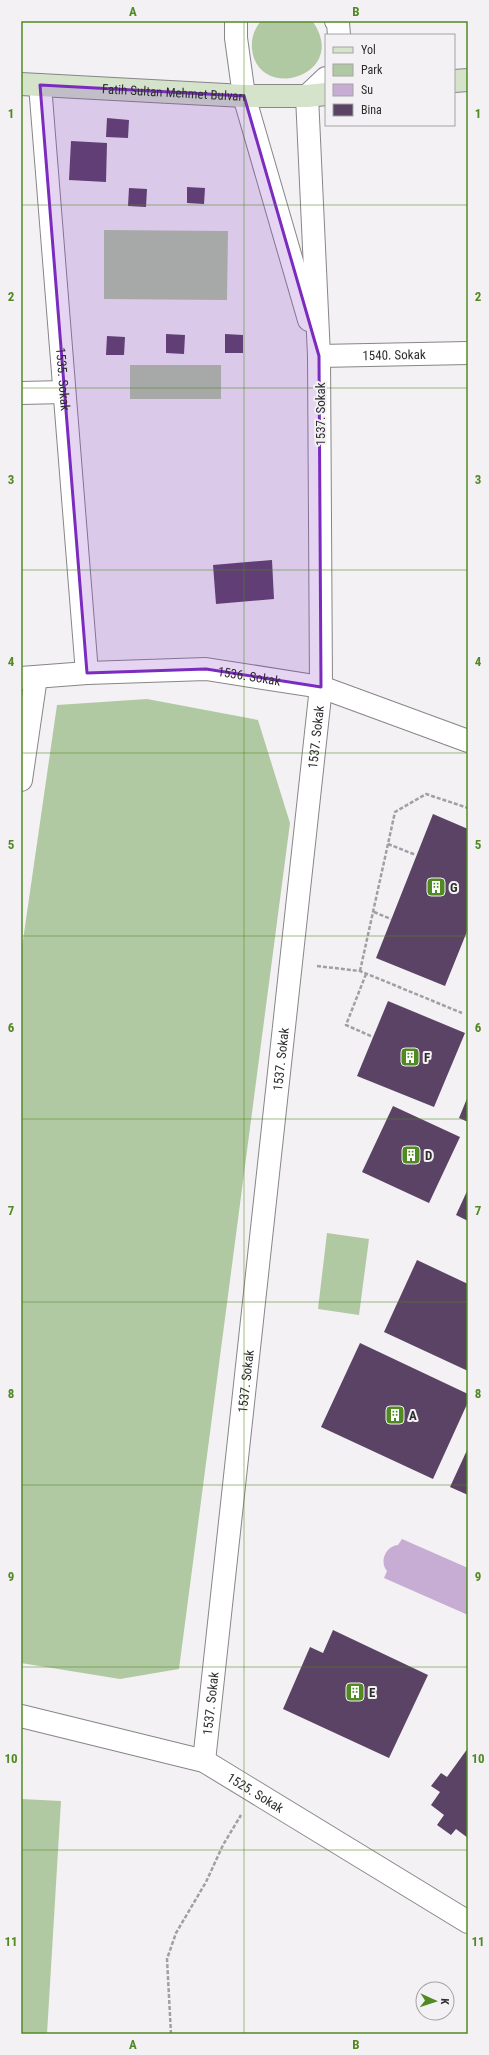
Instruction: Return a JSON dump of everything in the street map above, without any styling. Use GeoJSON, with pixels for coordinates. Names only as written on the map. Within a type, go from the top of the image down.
{"type":"FeatureCollection","features":[{"type":"Feature","properties":{"kind":"main road"},"geometry":{"type":"LineString","coordinates":[[455,81],[468,80]]}},
{"type":"Feature","properties":{"kind":"main road","name":"Fatih Sultan Mehmet Bulvarı"},"geometry":{"type":"LineString","coordinates":[[31,84],[244,96],[316,95]]}},
{"type":"Feature","properties":{"kind":"street","name":"1537. Sokak"},"geometry":{"type":"LineString","coordinates":[[236,21],[236,38],[244,96],[319,356]]}},
{"type":"Feature","properties":{"kind":"street"},"geometry":{"type":"LineString","coordinates":[[336,21],[338,23],[339,34]]}},
{"type":"Feature","properties":{"kind":"street"},"geometry":{"type":"LineString","coordinates":[[316,95],[325,80]]}},
{"type":"Feature","properties":{"kind":"street","name":"1535. Sokak"},"geometry":{"type":"LineString","coordinates":[[31,84],[64,392],[87,673]]}},
{"type":"Feature","properties":{"kind":"street","name":"1537. Sokak"},"geometry":{"type":"LineString","coordinates":[[204,1761],[321,687],[316,95]]}},
{"type":"Feature","properties":{"kind":"street","name":"1540. Sokak"},"geometry":{"type":"LineString","coordinates":[[319,356],[468,353]]}},
{"type":"Feature","properties":{"kind":"street"},"geometry":{"type":"LineString","coordinates":[[21,393],[64,392]]}},
{"type":"Feature","properties":{"kind":"street","name":"1536. Sokak"},"geometry":{"type":"LineString","coordinates":[[28,677],[87,673],[206,669],[321,687],[468,741]]}},
{"type":"Feature","properties":{"kind":"street"},"geometry":{"type":"LineString","coordinates":[[21,780],[28,677]]}},
{"type":"Feature","properties":{"kind":"street","name":"1525. Sokak"},"geometry":{"type":"LineString","coordinates":[[21,1716],[204,1761],[468,1922]]}},
{"type":"Feature","properties":{"kind":"path"},"geometry":{"type":"LineString","coordinates":[[360,971],[395,812],[426,794],[468,808]]}},
{"type":"Feature","properties":{"kind":"path"},"geometry":{"type":"LineString","coordinates":[[388,844],[416,855]]}},
{"type":"Feature","properties":{"kind":"path"},"geometry":{"type":"LineString","coordinates":[[374,912],[391,919]]}},
{"type":"Feature","properties":{"kind":"path"},"geometry":{"type":"LineString","coordinates":[[291,963],[360,971],[462,1013]]}},
{"type":"Feature","properties":{"kind":"path"},"geometry":{"type":"LineString","coordinates":[[366,974],[346,1026],[373,1037]]}},
{"type":"Feature","properties":{"kind":"path"},"geometry":{"type":"LineString","coordinates":[[171,2034],[166,1959],[176,1934],[206,1882],[223,1845],[254,1792]]}},
{"type":"Feature","properties":{"kind":"highlighted area"},"geometry":{"type":"Polygon","coordinates":[[[40,85],[244,96],[319,356],[321,687],[206,669],[87,673],[40,85]]]}},
{"type":"Feature","properties":{"kind":"green space"},"geometry":{"type":"Polygon","coordinates":[[[261,21],[313,22],[321,41],[320,56],[312,68],[299,76],[284,79],[269,75],[258,66],[252,49],[252,42],[255,31],[261,21]]]}},
{"type":"Feature","properties":{"kind":"green space"},"geometry":{"type":"Polygon","coordinates":[[[104,230],[228,231],[227,300],[104,299],[104,230]]]}},
{"type":"Feature","properties":{"kind":"green space"},"geometry":{"type":"Polygon","coordinates":[[[130,365],[221,365],[221,399],[130,399],[130,365]]]}},
{"type":"Feature","properties":{"kind":"green space"},"geometry":{"type":"Polygon","coordinates":[[[147,699],[258,720],[290,823],[179,1669],[120,1679],[21,1663],[21,954],[57,705],[147,699]]]}},
{"type":"Feature","properties":{"kind":"green space"},"geometry":{"type":"Polygon","coordinates":[[[327,1233],[369,1239],[359,1315],[318,1309],[327,1233]]]}},
{"type":"Feature","properties":{"kind":"green space"},"geometry":{"type":"Polygon","coordinates":[[[21,1799],[61,1801],[47,2034],[21,2034],[21,1799]]]}},
{"type":"Feature","properties":{"kind":"water"},"geometry":{"type":"Polygon","coordinates":[[[402,1539],[468,1568],[468,1615],[384,1578],[387,1571],[384,1563],[385,1555],[390,1548],[398,1545],[402,1539]]]}},
{"type":"Feature","properties":{"kind":"building"},"geometry":{"type":"Polygon","coordinates":[[[107,118],[129,120],[128,138],[106,137],[107,118]]]}},
{"type":"Feature","properties":{"kind":"building"},"geometry":{"type":"Polygon","coordinates":[[[71,141],[107,143],[106,182],[69,180],[71,141]]]}},
{"type":"Feature","properties":{"kind":"building"},"geometry":{"type":"Polygon","coordinates":[[[187,187],[205,188],[204,204],[187,203],[187,187]]]}},
{"type":"Feature","properties":{"kind":"building"},"geometry":{"type":"Polygon","coordinates":[[[129,188],[147,189],[146,207],[128,206],[129,188]]]}},
{"type":"Feature","properties":{"kind":"building"},"geometry":{"type":"Polygon","coordinates":[[[166,334],[185,335],[184,354],[166,353],[166,334]]]}},
{"type":"Feature","properties":{"kind":"building"},"geometry":{"type":"Polygon","coordinates":[[[225,334],[243,335],[243,353],[225,353],[225,334]]]}},
{"type":"Feature","properties":{"kind":"building"},"geometry":{"type":"Polygon","coordinates":[[[107,336],[125,337],[124,355],[106,355],[107,336]]]}},
{"type":"Feature","properties":{"kind":"building"},"geometry":{"type":"Polygon","coordinates":[[[272,560],[274,599],[216,604],[213,565],[272,560]]]}},
{"type":"Feature","properties":{"kind":"building","name":"G"},"geometry":{"type":"Polygon","coordinates":[[[433,814],[468,829],[468,929],[445,986],[376,958],[433,814]]]}},
{"type":"Feature","properties":{"kind":"building","name":"F"},"geometry":{"type":"Polygon","coordinates":[[[388,1001],[465,1033],[434,1107],[357,1076],[388,1001]]]}},
{"type":"Feature","properties":{"kind":"building"},"geometry":{"type":"Polygon","coordinates":[[[468,1096],[468,1122],[459,1118],[468,1096]]]}},
{"type":"Feature","properties":{"kind":"building","name":"D"},"geometry":{"type":"Polygon","coordinates":[[[393,1106],[460,1137],[429,1203],[362,1172],[393,1106]]]}},
{"type":"Feature","properties":{"kind":"building"},"geometry":{"type":"Polygon","coordinates":[[[468,1189],[468,1221],[456,1215],[468,1189]]]}},
{"type":"Feature","properties":{"kind":"building"},"geometry":{"type":"Polygon","coordinates":[[[417,1260],[468,1284],[468,1371],[384,1332],[417,1260]]]}},
{"type":"Feature","properties":{"kind":"building","name":"A"},"geometry":{"type":"Polygon","coordinates":[[[360,1343],[468,1394],[468,1402],[433,1479],[321,1427],[360,1343]]]}},
{"type":"Feature","properties":{"kind":"building"},"geometry":{"type":"Polygon","coordinates":[[[468,1448],[468,1495],[450,1487],[468,1448]]]}},
{"type":"Feature","properties":{"kind":"building","name":"E"},"geometry":{"type":"Polygon","coordinates":[[[333,1630],[428,1675],[389,1758],[283,1709],[310,1647],[323,1653],[333,1630]]]}},
{"type":"Feature","properties":{"kind":"building"},"geometry":{"type":"Polygon","coordinates":[[[468,1748],[468,1838],[456,1829],[451,1835],[437,1825],[444,1815],[431,1805],[440,1792],[431,1786],[441,1773],[447,1777],[468,1748]]]}},
{"type":"Feature","properties":{"kind":"place","name":"G"},"geometry":{"type":"Point","coordinates":[436,887]}},
{"type":"Feature","properties":{"kind":"place","name":"F"},"geometry":{"type":"Point","coordinates":[410,1057]}},
{"type":"Feature","properties":{"kind":"place","name":"D"},"geometry":{"type":"Point","coordinates":[411,1155]}},
{"type":"Feature","properties":{"kind":"place","name":"A"},"geometry":{"type":"Point","coordinates":[395,1415]}},
{"type":"Feature","properties":{"kind":"place","name":"E"},"geometry":{"type":"Point","coordinates":[355,1692]}}]}
